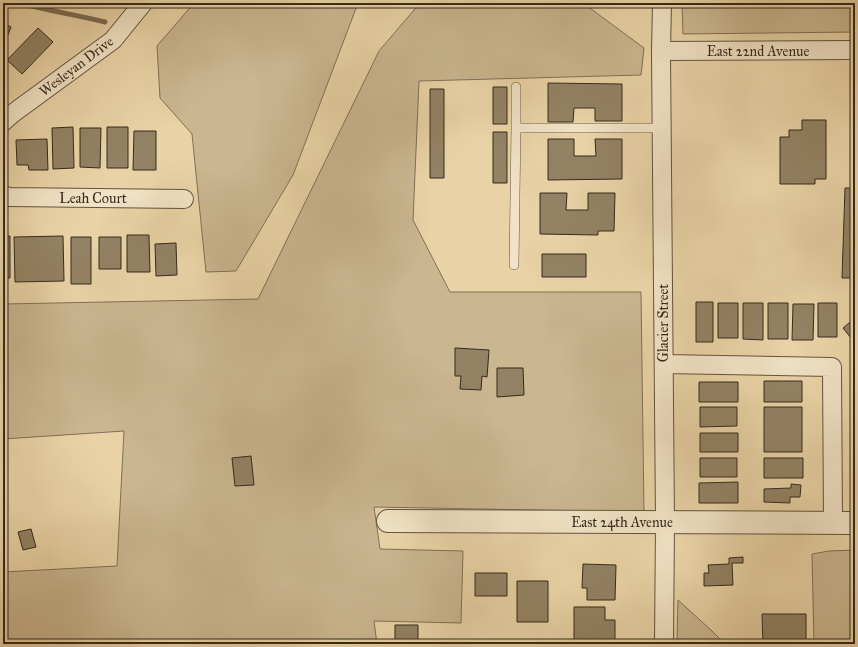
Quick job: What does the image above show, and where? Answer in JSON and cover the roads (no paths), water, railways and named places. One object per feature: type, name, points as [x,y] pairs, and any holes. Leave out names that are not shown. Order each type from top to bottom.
[{"type":"street","name":"Wesleyan Drive","points":[[6,115],[113,40],[143,3]]},
{"type":"street","name":"Glacier Street","points":[[662,3],[661,51],[665,522],[664,644]]},
{"type":"street","name":"East 22nd Avenue","points":[[661,51],[855,50]]},
{"type":"street","name":"Leah Court","points":[[3,195],[9,197],[184,199]]},
{"type":"street","points":[[664,364],[832,367],[834,522]]},
{"type":"street","name":"East 24th Avenue","points":[[388,521],[855,523]]},
{"type":"lane","points":[[514,265],[516,87]]},
{"type":"lane","points":[[516,128],[662,128]]},
{"type":"waterway","points":[[21,3],[105,22]]}]
